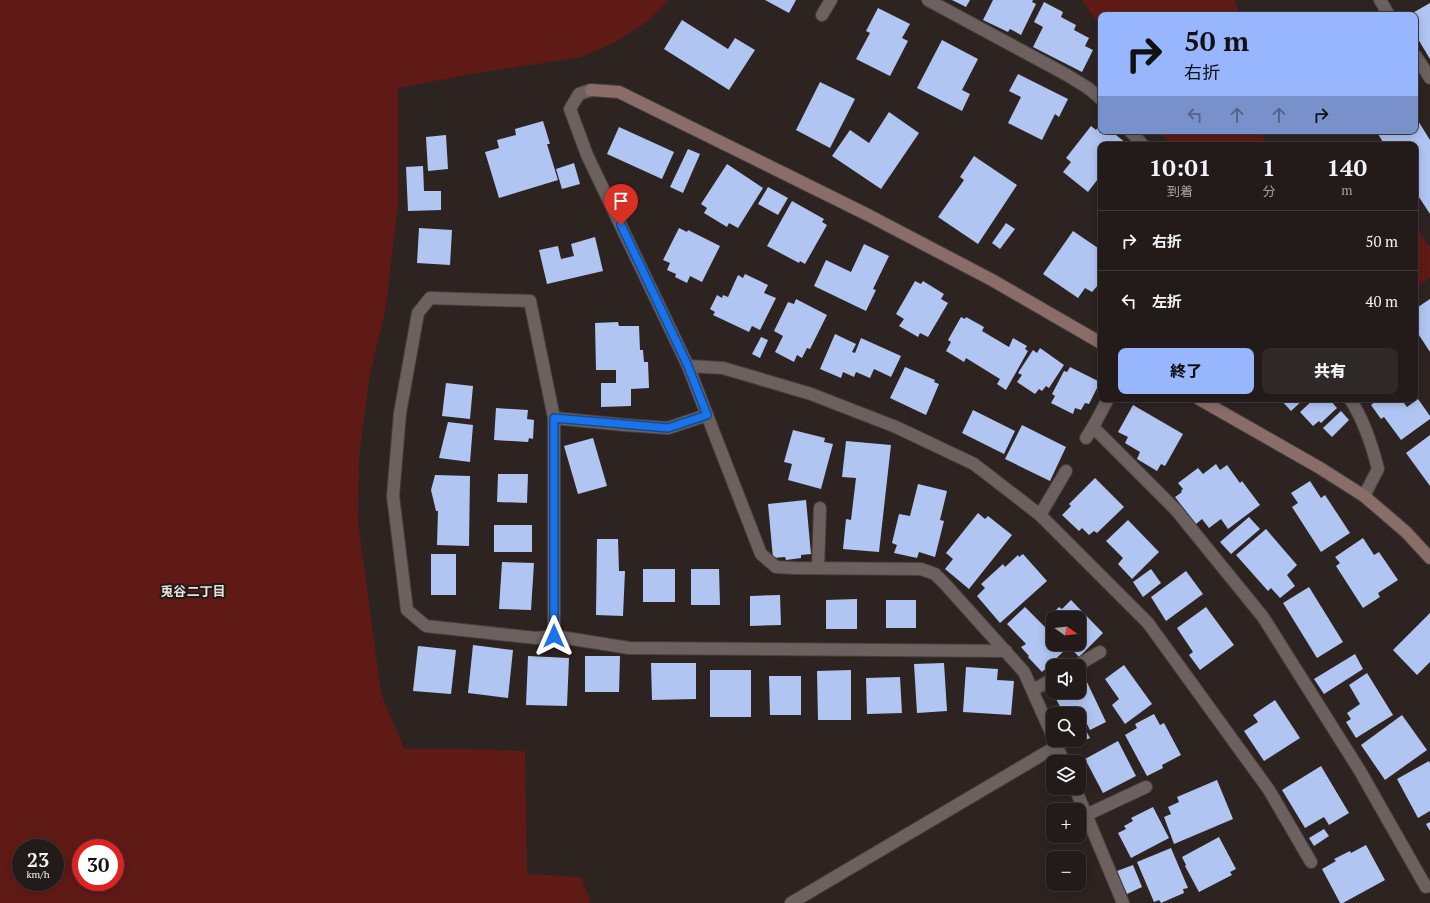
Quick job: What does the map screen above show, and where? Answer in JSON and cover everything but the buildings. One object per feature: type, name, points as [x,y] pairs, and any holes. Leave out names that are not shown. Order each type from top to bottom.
[{"type":"street","points":[[822,15],[831,0]]},
{"type":"street","points":[[928,0],[1067,75],[1088,88],[1098,96]]},
{"type":"street","points":[[1380,0],[1387,12]]},
{"type":"street","points":[[1418,60],[1430,78]]},
{"type":"street","points":[[1046,720],[1024,672],[935,574],[921,569],[776,567],[761,554],[688,366],[587,155],[570,109],[579,94],[591,90],[619,92],[868,215],[992,280],[1098,341]]},
{"type":"street","points":[[1133,134],[1139,142]]},
{"type":"street","points":[[554,636],[554,418],[530,301],[430,298],[418,313],[400,413],[393,496],[407,610],[426,626],[536,638],[554,636],[629,648],[1006,651]]},
{"type":"street","points":[[688,366],[723,368],[811,394],[896,427],[974,464],[1040,516],[1148,623],[1269,790],[1311,862]]},
{"type":"street","points":[[1086,438],[1106,402]]},
{"type":"street","points":[[1204,402],[1320,468],[1364,496],[1406,532],[1430,558]]},
{"type":"street","points":[[1352,402],[1373,448],[1378,469],[1364,496]]},
{"type":"street","points":[[554,418],[668,428],[707,415]]},
{"type":"street","points":[[1093,427],[1176,510],[1263,616],[1360,771],[1429,890]]},
{"type":"street","points":[[1040,516],[1066,471]]},
{"type":"street","points":[[818,568],[820,508]]},
{"type":"street","points":[[1086,660],[1100,652]]},
{"type":"street","points":[[1033,690],[1046,683]]},
{"type":"street","points":[[791,903],[1046,747]]},
{"type":"street","points":[[1123,903],[1086,815],[1146,787]]},
{"type":"shaded area","points":[[0,0],[669,0],[647,22],[615,42],[581,57],[477,73],[398,88],[398,203],[386,306],[369,380],[359,457],[358,521],[381,693],[404,749],[525,751],[527,874],[581,877],[591,903],[0,903]]},
{"type":"shaded area","points":[[1082,0],[1234,0],[1239,12],[1098,12],[1098,23]]},
{"type":"shaded area","points":[[1162,134],[1261,134],[1266,142],[1168,142]]},
{"type":"shaded area","points":[[1418,229],[1430,248],[1430,277],[1418,287]]},
{"type":"district","name":"兎谷二丁目","points":[[193,591]]},
{"type":"route","points":[[554,636],[554,418],[668,428],[707,415],[688,366],[621,225]]}]
